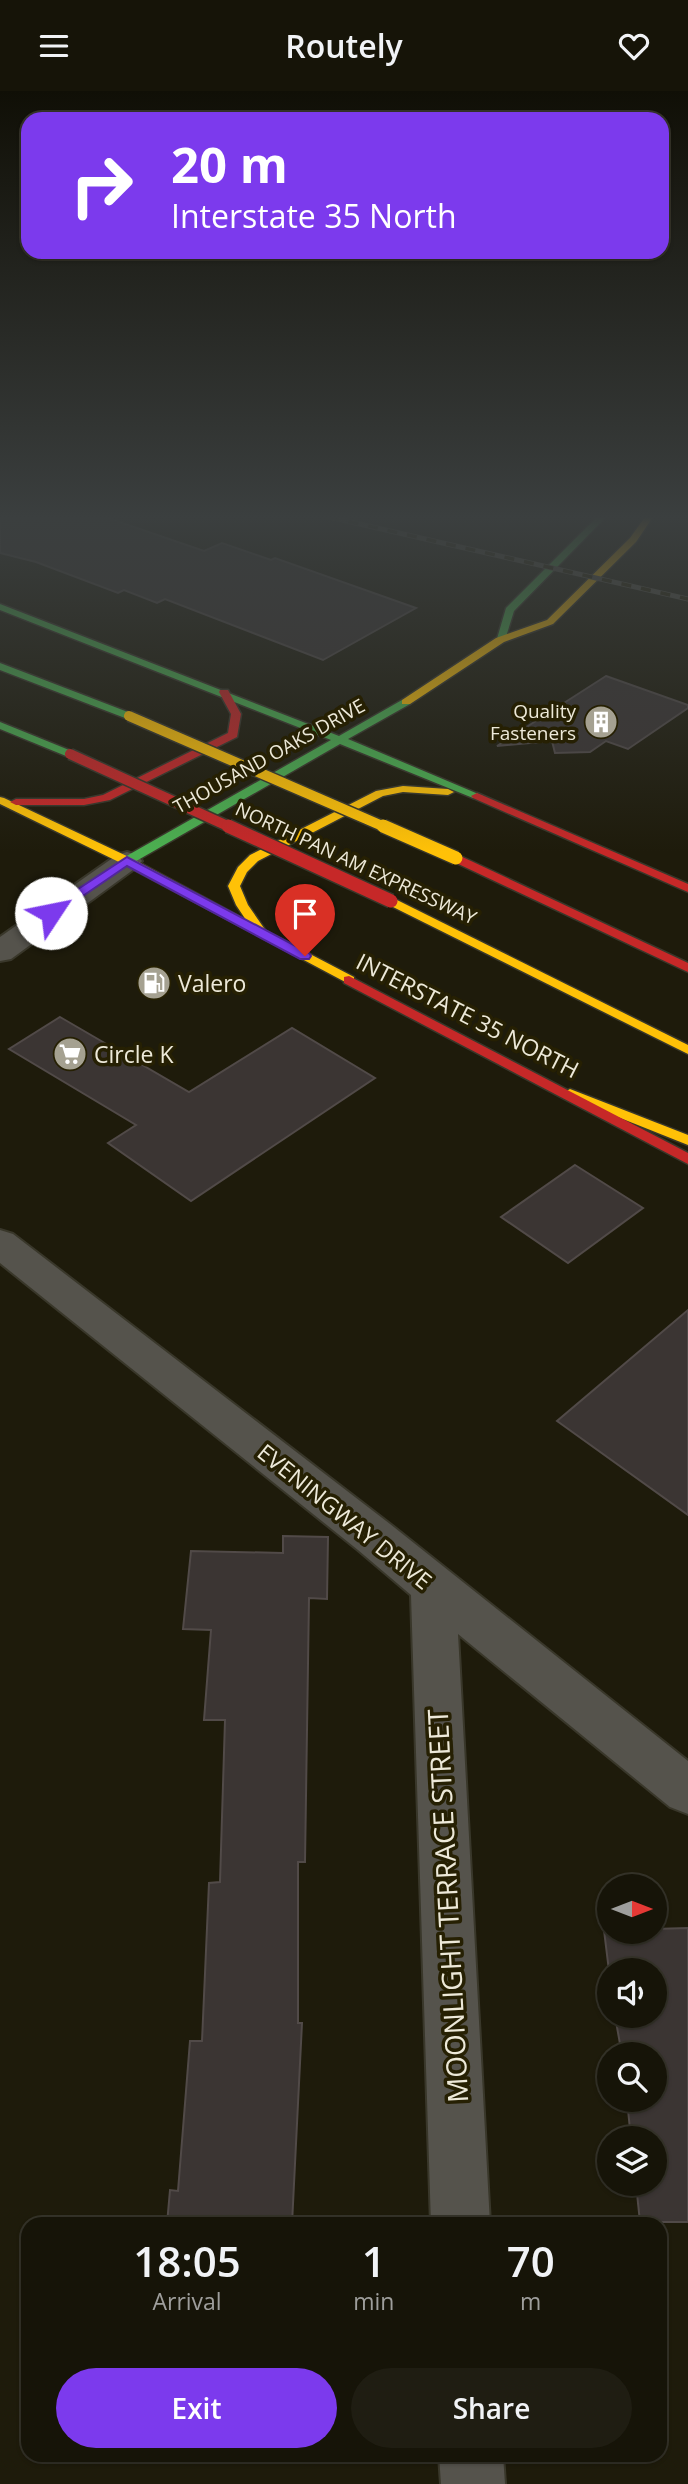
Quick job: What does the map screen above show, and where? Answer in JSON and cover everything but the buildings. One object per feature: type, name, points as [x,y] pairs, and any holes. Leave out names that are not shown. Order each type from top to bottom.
[{"type":"main road","points":[[59,629],[169,669],[481,796],[688,888]]},
{"type":"main road","points":[[500,640],[503,629]]},
{"type":"main road","name":"THOUSAND OAKS DRIVE","points":[[127,861],[442,680],[500,640],[531,629]]},
{"type":"main road","name":"NORTH PAN AM EXPRESSWAY","points":[[0,666],[128,716],[456,858],[688,968]]},
{"type":"main road","points":[[1,801],[84,802],[125,791],[233,734],[236,714],[224,692]]},
{"type":"main road","name":"NORTH PAN AM EXPRESSWAY","points":[[0,725],[70,754],[391,901],[688,1050]]},
{"type":"main road","points":[[261,932],[242,905],[234,886],[242,870],[254,858],[380,793],[426,790],[481,796]]},
{"type":"main road","name":"INTERSTATE 35 NORTH","points":[[1,801],[127,861],[502,1062],[570,1093],[688,1159]]},
{"type":"main road","points":[[570,1093],[688,1140]]},
{"type":"street","points":[[0,952],[127,861]]},
{"type":"street","name":"EVENINGWAY DRIVE","points":[[0,1243],[374,1537],[688,1791]]},
{"type":"street","name":"MOONLIGHT TERRACE STREET","points":[[433,1587],[461,2217]]},
{"type":"street","points":[[471,2462],[473,2484]]},
{"type":"traffic: fast","points":[[56,629],[260,707],[477,796]]},
{"type":"traffic: fast","points":[[500,640],[503,629]]},
{"type":"traffic: fast","points":[[0,666],[129,716]]},
{"type":"traffic: fast","points":[[127,861],[406,702]]},
{"type":"traffic: fast","points":[[0,725],[70,754]]},
{"type":"traffic: slow","points":[[406,702],[500,640],[531,629]]},
{"type":"traffic: slow","points":[[129,716],[456,858]]},
{"type":"traffic: slow","points":[[261,932],[242,905],[234,886],[242,870],[254,858],[380,793],[403,789],[448,792]]},
{"type":"traffic: slow","points":[[0,800],[127,861],[349,980]]},
{"type":"traffic: slow","points":[[391,901],[688,1050]]},
{"type":"traffic: slow","points":[[570,1093],[688,1140]]},
{"type":"traffic: jam","points":[[16,802],[84,802],[106,798],[233,735],[236,714],[224,692]]},
{"type":"traffic: jam","points":[[70,754],[391,901]]},
{"type":"traffic: jam","points":[[477,796],[688,888]]},
{"type":"traffic: jam","points":[[456,858],[688,968]]},
{"type":"traffic: jam","points":[[349,980],[688,1159]]},
{"type":"place","name":"Quality Fasteners","points":[[601,722]]},
{"type":"place","name":"Valero","points":[[154,983]]},
{"type":"place","name":"Circle K","points":[[70,1054]]},
{"type":"route","points":[[51,913],[127,861],[305,956]]}]
